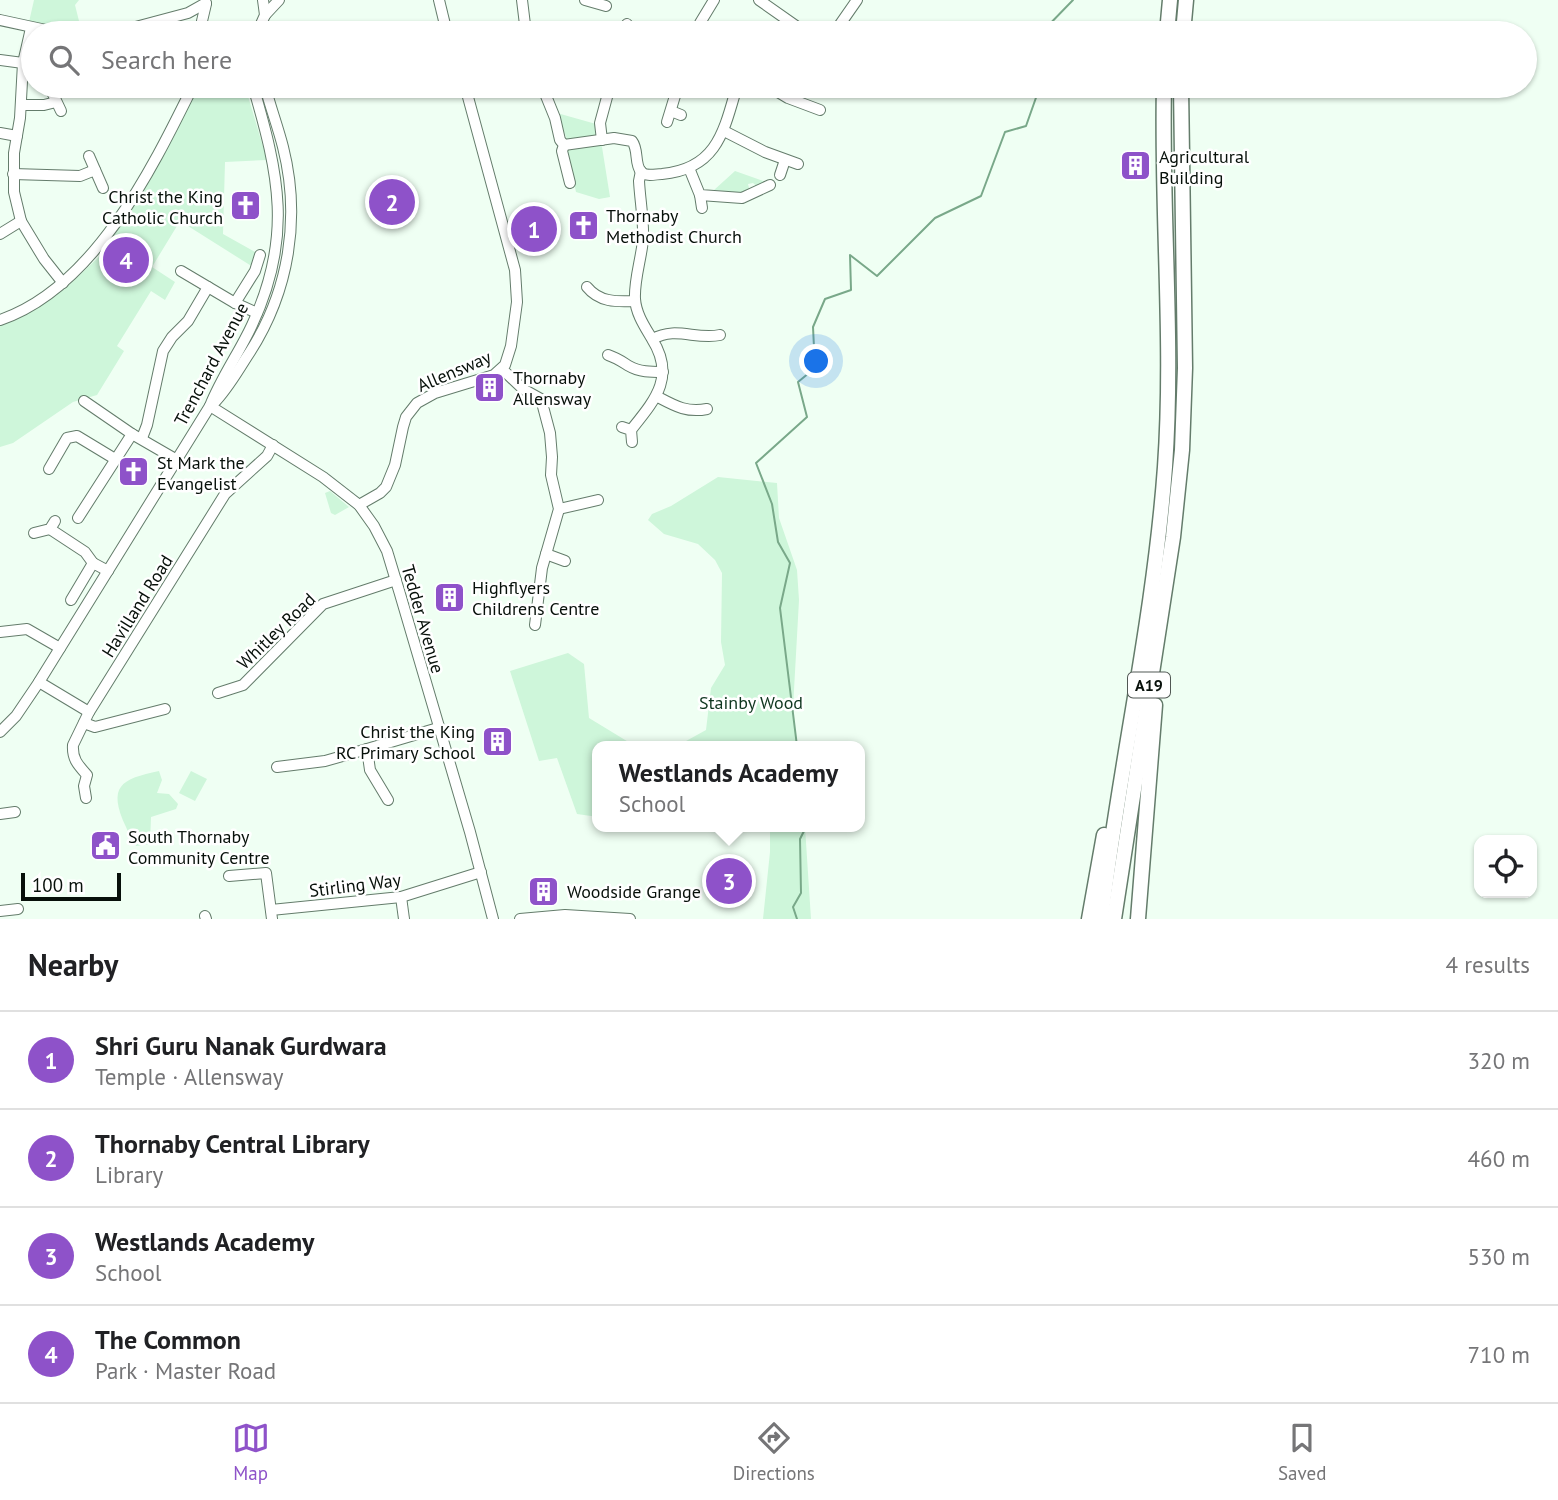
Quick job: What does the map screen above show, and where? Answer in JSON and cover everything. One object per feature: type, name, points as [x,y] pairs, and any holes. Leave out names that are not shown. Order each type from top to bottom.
[{"type":"highway","points":[[1168,21],[1170,0]]},
{"type":"highway","points":[[1185,21],[1186,0]]},
{"type":"highway","name":"A19","points":[[1101,919],[1154,574],[1167,423],[1169,339],[1164,98]]},
{"type":"highway","name":"A19","points":[[1114,919],[1171,549],[1182,450],[1185,368],[1181,98]]},
{"type":"highway","points":[[1136,919],[1156,700],[1184,497],[1182,450]]},
{"type":"highway","points":[[1092,919],[1160,513]]},
{"type":"highway","points":[[1092,919],[1114,833]]},
{"type":"street","points":[[263,0],[265,15]]},
{"type":"street","points":[[262,21],[279,0]]},
{"type":"street","points":[[439,0],[444,21]]},
{"type":"street","points":[[522,0],[525,21]]},
{"type":"street","points":[[585,0],[606,6]]},
{"type":"street","points":[[701,21],[714,0]]},
{"type":"street","points":[[759,0],[789,21]]},
{"type":"street","points":[[842,21],[857,0]]},
{"type":"street","points":[[158,21],[188,13],[207,2]]},
{"type":"street","points":[[202,21],[207,2]]},
{"type":"street","points":[[0,20],[21,25]]},
{"type":"street","points":[[0,60],[21,63]]},
{"type":"street","points":[[21,98],[13,174],[14,192],[21,221],[44,259],[63,283]]},
{"type":"street","points":[[0,320],[29,306],[63,283],[104,240],[150,168],[187,98]]},
{"type":"street","name":"Trenchard Avenue","points":[[238,362],[271,276],[279,226],[279,199],[271,151],[256,98]]},
{"type":"street","name":"Trenchard Avenue","points":[[0,732],[16,716],[39,682],[210,407],[217,389],[262,331],[277,301],[286,270],[292,224],[283,147],[269,98]]},
{"type":"street","name":"Allensway","points":[[359,505],[386,487],[395,465],[406,417],[418,403],[435,393],[486,379],[502,369],[511,346],[516,270],[468,98]]},
{"type":"street","points":[[547,98],[564,145]]},
{"type":"street","points":[[602,140],[600,123],[607,98]]},
{"type":"street","points":[[673,116],[676,98]]},
{"type":"street","points":[[641,172],[647,175],[678,173],[706,158],[718,144],[724,131],[734,98]]},
{"type":"street","points":[[788,98],[815,106]]},
{"type":"street","points":[[21,105],[44,105],[56,101]]},
{"type":"street","points":[[724,131],[798,164]]},
{"type":"street","points":[[0,133],[17,136]]},
{"type":"street","points":[[564,145],[602,140],[632,141],[636,145],[641,172],[639,181],[643,239],[635,301],[643,327],[653,339],[661,359],[663,372],[658,397],[627,429],[632,442]]},
{"type":"street","points":[[564,145],[562,151],[570,183]]},
{"type":"street","points":[[271,151],[283,147]]},
{"type":"street","points":[[89,156],[103,188]]},
{"type":"street","points":[[780,176],[785,160]]},
{"type":"street","points":[[689,168],[700,195],[702,208]]},
{"type":"street","points":[[13,174],[80,176],[95,170]]},
{"type":"street","points":[[700,195],[742,198],[754,188],[770,186]]},
{"type":"street","points":[[0,234],[21,221]]},
{"type":"street","points":[[235,303],[255,271],[260,255]]},
{"type":"street","points":[[181,271],[257,313]]},
{"type":"street","points":[[78,518],[115,459],[147,425],[163,351],[188,321],[208,287]]},
{"type":"street","points":[[587,287],[591,299],[635,301]]},
{"type":"street","points":[[653,339],[664,332],[720,335]]},
{"type":"street","points":[[616,354],[629,366],[642,371],[663,372]]},
{"type":"street","points":[[502,369],[523,389],[541,399],[550,433],[551,475],[559,509],[546,554],[535,625]]},
{"type":"street","points":[[658,397],[678,408],[694,412],[707,409]]},
{"type":"street","points":[[84,401],[177,460]]},
{"type":"street","name":"Tedder Avenue","points":[[210,407],[323,477],[359,505],[381,538],[396,580],[493,919]]},
{"type":"street","points":[[49,469],[67,438],[77,436],[115,459]]},
{"type":"street","name":"Havilland Road","points":[[86,798],[84,786],[87,775],[76,763],[73,745],[89,712],[225,494],[267,456],[273,445]]},
{"type":"street","points":[[559,509],[598,500]]},
{"type":"street","points":[[586,503],[589,515]]},
{"type":"street","points":[[34,533],[52,525],[85,552],[93,563],[108,571]]},
{"type":"street","points":[[546,554],[565,561]]},
{"type":"street","points":[[71,600],[93,563]]},
{"type":"street","name":"Whitley Road","points":[[218,693],[243,685],[323,604],[396,580]]},
{"type":"street","points":[[536,613],[550,615]]},
{"type":"street","points":[[0,632],[27,629],[60,648]]},
{"type":"street","points":[[39,682],[89,712]]},
{"type":"street","points":[[84,723],[95,727],[165,709]]},
{"type":"street","points":[[277,767],[326,761],[438,728]]},
{"type":"street","points":[[367,750],[370,770],[388,800]]},
{"type":"street","points":[[0,814],[15,812]]},
{"type":"street","name":"Stirling Way","points":[[272,915],[401,897],[481,872]]},
{"type":"street","points":[[229,876],[265,873],[272,915]]},
{"type":"street","points":[[401,897],[404,919]]},
{"type":"street","points":[[0,911],[18,909]]},
{"type":"street","points":[[520,919],[565,915],[629,919]]},
{"type":"green space","points":[[34,0],[79,0],[75,5],[79,21],[29,21]]},
{"type":"green space","points":[[192,98],[249,98],[267,160],[225,162],[223,234],[257,253],[253,267],[180,221],[152,267],[175,282],[165,300],[151,291],[117,346],[124,351],[97,395],[73,402],[13,443],[0,447],[0,323],[20,317],[65,289],[105,251]]},
{"type":"green space","points":[[557,113],[596,124],[595,136],[602,147],[610,197],[599,199],[576,192],[568,156],[568,142]]},
{"type":"green space","points":[[735,171],[766,182],[758,187],[753,183],[748,184],[750,192],[746,194],[714,190]]},
{"type":"green space","name":"Stainby Wood","points":[[718,477],[777,483],[779,518],[797,570],[799,600],[793,708],[796,741],[686,741],[706,730],[711,688],[725,665],[721,642],[722,573],[715,560],[698,544],[664,534],[648,520],[652,514],[671,506]]},
{"type":"green space","points":[[330,491],[349,507],[335,515],[331,513],[325,493]]},
{"type":"green space","points":[[568,653],[584,664],[589,718],[627,741],[592,741],[592,816],[577,814],[557,758],[539,761],[510,671]]},
{"type":"green space","points":[[159,771],[162,780],[157,793],[169,794],[178,804],[176,809],[151,817],[150,844],[136,846],[120,813],[118,793],[127,781]]},
{"type":"green space","points":[[191,771],[207,779],[195,801],[179,793]]},
{"type":"green space","points":[[770,832],[805,832],[811,919],[763,919]]},
{"type":"waterway","points":[[1053,21],[1073,0]]},
{"type":"waterway","points":[[796,741],[780,608],[790,563],[778,542],[772,504],[756,463],[807,417],[798,382],[815,368],[813,327],[825,299],[851,290],[850,255],[877,276],[935,218],[981,196],[1005,132],[1026,126],[1036,98]]},
{"type":"waterway","points":[[797,919],[793,907],[801,893],[800,839],[804,832]]},
{"type":"place","name":"Agricultural Building","points":[[1136,166]]},
{"type":"place","name":"Thornaby Central Library","points":[[392,202]]},
{"type":"place","name":"Christ the King Catholic Church","points":[[246,206]]},
{"type":"place","name":"Thornaby Methodist Church","points":[[583,225]]},
{"type":"place","name":"Shri Guru Nanak Gurdwara","points":[[534,229]]},
{"type":"place","name":"The Common","points":[[126,260]]},
{"type":"place","name":"Thornaby Allensway","points":[[490,387]]},
{"type":"place","name":"St Mark the Evangelist","points":[[134,472]]},
{"type":"place","name":"Highflyers Childrens Centre","points":[[449,597]]},
{"type":"place","name":"Christ the King RC Primary School","points":[[498,741]]},
{"type":"place","name":"South Thornaby Community Centre","points":[[105,846]]},
{"type":"place","name":"Westlands Academy","points":[[729,881]]},
{"type":"place","name":"Woodside Grange","points":[[544,891]]}]
